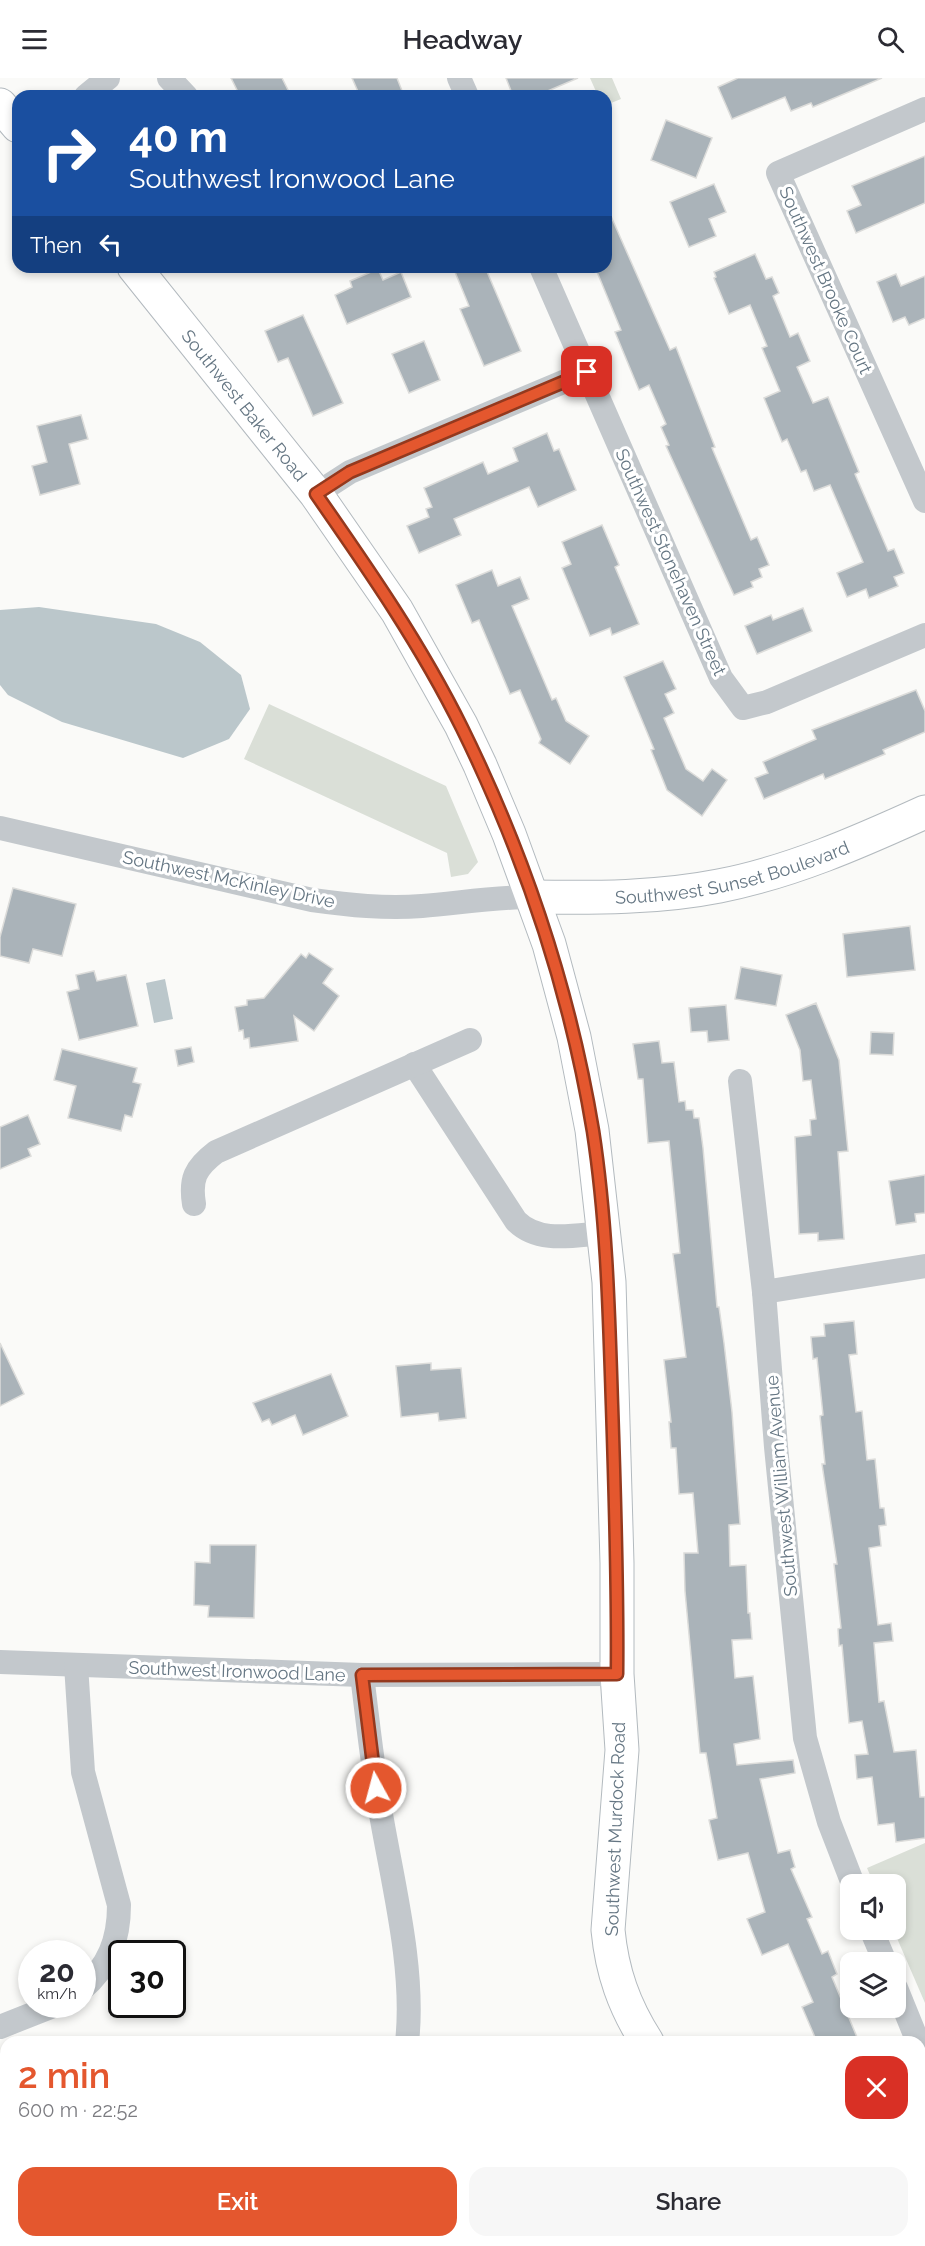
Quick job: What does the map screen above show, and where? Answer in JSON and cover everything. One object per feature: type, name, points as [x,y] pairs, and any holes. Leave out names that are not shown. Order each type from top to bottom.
[{"type":"main road","points":[[0,105],[12,119]]},
{"type":"main road","name":"Southwest Baker Road","points":[[139,273],[316,494],[397,611],[456,716],[494,798],[533,897]]},
{"type":"main road","name":"Southwest Sunset Boulevard","points":[[533,897],[660,894],[718,886],[775,872],[824,855],[925,812]]},
{"type":"main road","name":"Southwest Murdock Road","points":[[533,897],[549,944],[574,1037],[592,1130],[609,1282],[617,1563],[617,1674],[622,1750],[610,1902],[610,1957],[624,2002],[644,2036]]},
{"type":"street","points":[[93,90],[108,78]]},
{"type":"street","points":[[170,78],[181,90]]},
{"type":"street","name":"Southwest Brooke Court","points":[[925,109],[778,173],[925,501]]},
{"type":"street","name":"Southwest Stonehaven Street","points":[[544,273],[721,678],[743,708],[767,702],[925,635]]},
{"type":"street","points":[[316,494],[350,472],[587,372]]},
{"type":"street","name":"Southwest McKinley Drive","points":[[0,828],[312,900],[364,907],[420,906],[499,897],[533,897]]},
{"type":"street","points":[[194,1204],[191,1186],[194,1172],[216,1152],[470,1040]]},
{"type":"street","points":[[414,1064],[516,1221],[525,1231],[552,1236],[604,1233]]},
{"type":"street","name":"Southwest William Avenue","points":[[740,1081],[764,1292],[777,1458],[805,1738],[829,1822],[849,1874]]},
{"type":"street","points":[[764,1292],[925,1266]]},
{"type":"street","name":"Southwest Ironwood Lane","points":[[0,1662],[362,1675],[617,1674]]},
{"type":"street","points":[[76,1665],[83,1772],[119,1905],[119,1927],[114,1948],[106,1963],[96,1974]]},
{"type":"street","points":[[362,1675],[376,1788],[401,1927],[410,2021],[408,2036]]},
{"type":"street","points":[[906,2012],[916,2036]]},
{"type":"street","points":[[0,2026],[21,2018]]},
{"type":"shaded area","points":[[590,78],[612,78],[621,99],[612,103],[612,90],[595,90]]},
{"type":"shaded area","points":[[39,607],[156,624],[200,642],[241,675],[250,709],[229,739],[183,758],[62,722],[8,695],[0,685],[0,610]]},
{"type":"shaded area","points":[[269,704],[446,786],[478,862],[468,874],[451,877],[447,853],[244,759]]},
{"type":"shaded area","points":[[165,979],[173,1019],[154,1023],[146,983]]},
{"type":"shaded area","points":[[925,1843],[925,2003],[906,1959],[906,1952],[903,1952],[898,1940],[906,1940],[906,1874],[870,1874],[867,1868]]},
{"type":"building","points":[[231,78],[282,78],[288,90],[237,90]]},
{"type":"building","points":[[352,78],[397,78],[402,90],[357,90]]},
{"type":"building","points":[[506,78],[578,78],[550,90],[511,90]]},
{"type":"building","points":[[738,78],[882,78],[813,107],[811,103],[791,111],[785,97],[732,119],[718,87]]},
{"type":"building","points":[[666,120],[712,138],[696,178],[651,160]]},
{"type":"building","points":[[925,156],[925,203],[856,233],[847,211],[861,205],[852,186]]},
{"type":"building","points":[[714,184],[726,212],[709,219],[716,236],[689,247],[670,202]]},
{"type":"building","points":[[612,219],[670,350],[676,347],[715,447],[712,448],[751,540],[757,537],[769,565],[759,569],[762,577],[751,582],[753,587],[734,595],[666,446],[669,445],[661,427],[666,424],[649,385],[639,390],[615,332],[621,330],[597,273],[612,273]]},
{"type":"building","points":[[755,254],[766,279],[772,277],[779,293],[773,296],[790,337],[798,333],[810,361],[797,367],[813,403],[828,397],[859,472],[855,474],[888,551],[894,549],[904,573],[894,577],[898,586],[869,598],[866,589],[847,597],[837,573],[863,562],[830,485],[814,491],[806,470],[801,472],[787,439],[782,442],[764,398],[780,391],[762,348],[767,346],[750,305],[729,314],[714,278],[716,277],[714,272]]},
{"type":"building","points":[[369,273],[380,273],[383,280],[401,273],[411,297],[347,324],[335,295],[352,287],[350,281]]},
{"type":"building","points":[[455,273],[488,273],[521,351],[484,366],[460,309],[469,306]]},
{"type":"building","points":[[896,274],[901,286],[925,276],[925,318],[909,325],[905,317],[893,322],[877,282]]},
{"type":"building","points":[[303,315],[343,403],[313,416],[288,358],[278,362],[265,331]]},
{"type":"building","points":[[424,341],[440,380],[409,393],[392,354]]},
{"type":"building","points":[[81,415],[88,439],[69,444],[80,484],[40,495],[32,466],[47,462],[37,426]]},
{"type":"building","points":[[547,433],[554,451],[559,449],[576,490],[538,507],[529,487],[454,519],[461,535],[419,553],[407,526],[429,517],[426,509],[432,507],[424,488],[483,462],[488,474],[518,461],[513,448]]},
{"type":"building","points":[[602,525],[619,565],[615,567],[639,624],[612,635],[610,628],[590,636],[562,568],[571,564],[562,542]]},
{"type":"building","points":[[492,570],[498,586],[520,577],[529,599],[512,606],[552,700],[556,698],[566,721],[589,736],[570,764],[539,743],[541,739],[520,690],[510,694],[479,620],[472,623],[456,585]]},
{"type":"building","points":[[803,608],[812,631],[757,654],[745,626],[771,615],[773,620]]},
{"type":"building","points":[[663,661],[676,689],[665,694],[674,713],[664,718],[686,769],[703,781],[712,769],[727,780],[702,816],[667,790],[651,750],[654,749],[624,677]]},
{"type":"building","points":[[916,690],[925,711],[925,732],[883,750],[885,754],[825,779],[823,774],[764,799],[755,778],[768,773],[763,762],[816,739],[812,730]]},
{"type":"building","points":[[13,888],[76,904],[62,956],[33,949],[29,963],[0,956],[0,937]]},
{"type":"building","points":[[910,926],[915,970],[847,977],[843,934]]},
{"type":"building","points":[[309,953],[333,969],[323,983],[339,996],[314,1031],[294,1016],[298,1041],[250,1048],[249,1038],[244,1039],[243,1030],[239,1031],[235,1007],[247,1005],[247,1000],[264,998],[301,954],[306,958]]},
{"type":"building","points":[[741,967],[782,975],[776,1006],[735,999]]},
{"type":"building","points":[[94,971],[97,981],[126,975],[138,1026],[79,1040],[67,992],[79,989],[76,975]]},
{"type":"building","points":[[816,1003],[839,1060],[848,1151],[838,1152],[844,1239],[818,1241],[818,1233],[799,1234],[795,1137],[811,1135],[810,1120],[816,1119],[811,1080],[803,1081],[800,1050],[786,1015]]},
{"type":"building","points":[[726,1005],[729,1040],[708,1042],[707,1031],[691,1032],[689,1008]]},
{"type":"building","points":[[871,1032],[894,1033],[893,1055],[870,1054]]},
{"type":"building","points":[[659,1041],[662,1063],[674,1062],[679,1102],[685,1101],[686,1110],[693,1110],[694,1118],[699,1118],[717,1307],[719,1307],[732,1412],[740,1524],[729,1525],[730,1566],[746,1565],[748,1613],[750,1613],[752,1639],[732,1640],[735,1678],[753,1676],[760,1739],[734,1744],[737,1765],[793,1760],[795,1773],[760,1779],[778,1853],[790,1850],[795,1867],[791,1869],[812,1917],[807,1919],[822,1954],[828,1951],[837,1974],[832,1977],[840,1996],[840,2018],[849,2018],[857,2036],[814,2036],[802,2007],[813,2002],[788,1944],[762,1955],[747,1919],[765,1912],[748,1853],[718,1860],[709,1820],[717,1818],[706,1753],[700,1753],[685,1591],[684,1553],[698,1553],[693,1493],[679,1494],[676,1448],[671,1448],[669,1422],[671,1422],[664,1360],[686,1357],[673,1254],[680,1253],[669,1141],[648,1143],[643,1079],[638,1079],[633,1044]]},
{"type":"building","points":[[191,1047],[194,1062],[178,1066],[175,1050]]},
{"type":"building","points":[[62,1049],[137,1068],[133,1082],[141,1084],[132,1117],[125,1115],[121,1131],[68,1118],[76,1086],[54,1080]]},
{"type":"building","points":[[28,1115],[40,1144],[28,1149],[31,1156],[0,1169],[0,1127]]},
{"type":"building","points":[[925,1175],[925,1213],[915,1214],[916,1222],[896,1225],[889,1181]]},
{"type":"building","points":[[854,1321],[857,1354],[849,1355],[856,1412],[862,1411],[867,1460],[875,1459],[880,1508],[884,1508],[886,1525],[879,1526],[881,1546],[869,1548],[878,1625],[891,1623],[893,1641],[874,1643],[879,1702],[884,1701],[894,1752],[916,1750],[920,1797],[925,1797],[925,1838],[896,1842],[894,1823],[878,1825],[872,1777],[857,1779],[855,1755],[868,1754],[862,1721],[849,1723],[842,1645],[839,1646],[838,1629],[841,1628],[834,1564],[837,1564],[822,1464],[825,1464],[820,1416],[823,1415],[817,1358],[813,1359],[811,1337],[825,1336],[824,1324]]},
{"type":"building","points":[[0,1343],[24,1394],[0,1406]]},
{"type":"building","points":[[431,1363],[431,1370],[461,1368],[466,1418],[439,1421],[438,1413],[401,1417],[396,1366]]},
{"type":"building","points":[[331,1374],[348,1416],[303,1435],[295,1415],[272,1425],[269,1419],[262,1422],[253,1403]]},
{"type":"building","points":[[210,1545],[256,1545],[254,1618],[208,1617],[209,1606],[194,1605],[195,1562],[210,1563]]},
{"type":"route","points":[[376,1788],[362,1675],[617,1674],[617,1563],[609,1282],[598,1168],[574,1037],[549,944],[533,897],[480,765],[453,710],[397,611],[316,494],[350,472],[587,372]]}]
